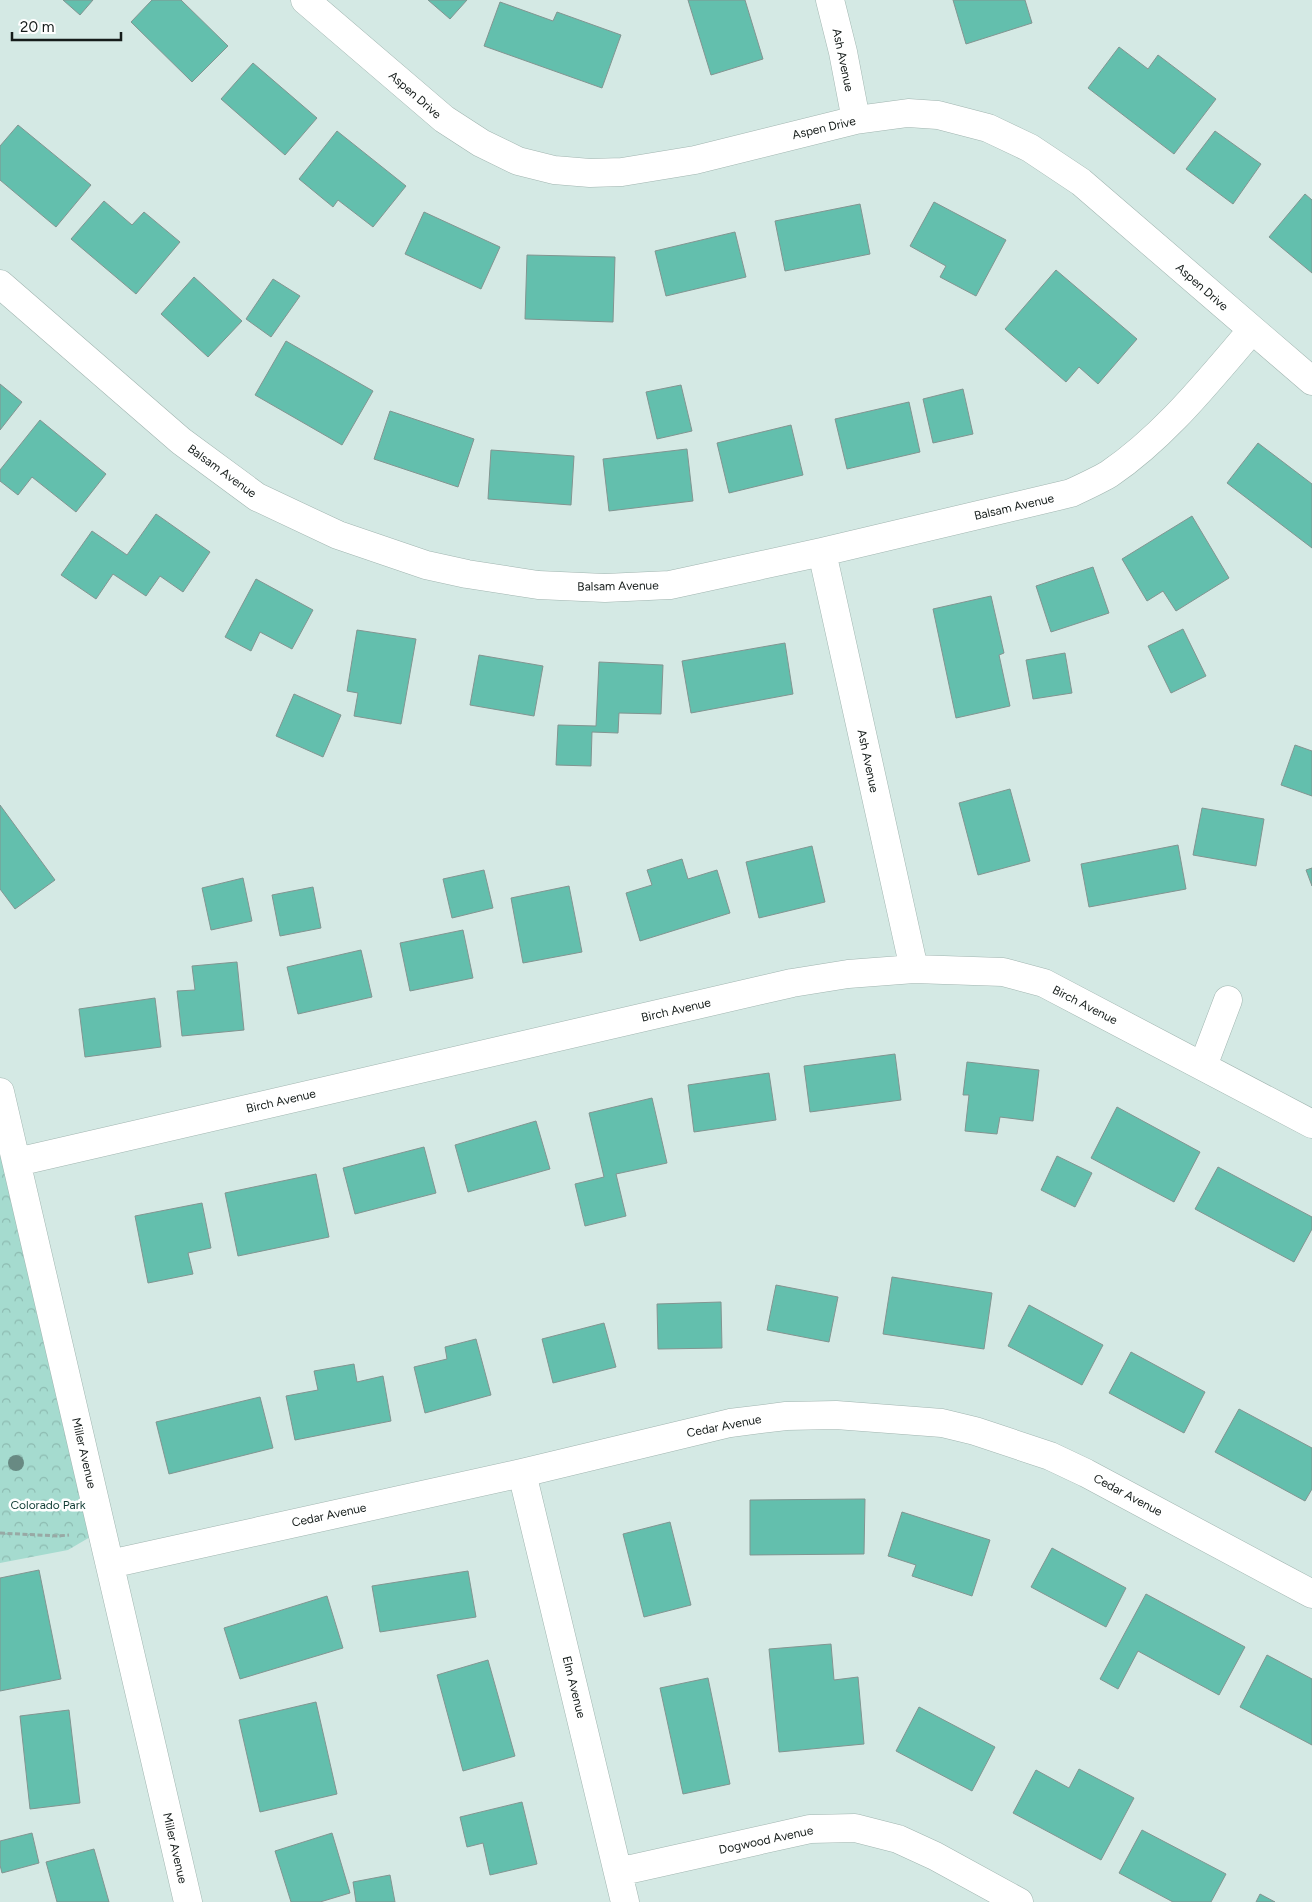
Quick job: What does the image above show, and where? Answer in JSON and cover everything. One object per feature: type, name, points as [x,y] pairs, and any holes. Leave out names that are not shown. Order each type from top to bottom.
[{"type":"street","name":"Aspen Drive","points":[[305,0],[444,119],[481,143],[518,161],[554,170],[590,173],[622,172],[694,160],[856,120],[908,113],[938,115],[988,128],[1030,148],[1081,182],[1312,381]]},
{"type":"street","name":"Ash Avenue","points":[[830,0],[843,52],[856,120]]},
{"type":"street","name":"Balsam Avenue","points":[[0,284],[181,441],[258,497],[338,535],[426,565],[467,574],[538,585],[605,588],[670,584],[822,552],[1071,493],[1107,475],[1134,455],[1168,424],[1252,330]]},
{"type":"street","name":"Ash Avenue","points":[[822,552],[914,970]]},
{"type":"street","name":"Birch Avenue","points":[[17,1162],[792,983],[848,974],[914,970],[1003,972],[1044,983],[1312,1124]]},
{"type":"street","points":[[1203,1066],[1228,1000]]},
{"type":"street","name":"Miller Avenue","points":[[0,1092],[188,1902]]},
{"type":"street","name":"Cedar Avenue","points":[[110,1564],[522,1473],[730,1423],[786,1416],[836,1415],[942,1423],[975,1431],[1050,1456],[1086,1473],[1312,1594]]},
{"type":"street","name":"Elm Avenue","points":[[522,1473],[625,1902]]},
{"type":"street","name":"Dogwood Avenue","points":[[618,1872],[810,1829],[855,1828],[898,1839],[935,1856],[1019,1902]]},
{"type":"path","points":[[0,1533],[58,1536],[102,1530]]},
{"type":"green space","name":"Colorado Park","points":[[0,1092],[102,1530],[68,1550],[0,1563]]},
{"type":"building","points":[[63,0],[93,0],[80,15]]},
{"type":"building","points":[[152,0],[181,0],[228,46],[192,82],[131,22]]},
{"type":"building","points":[[428,0],[467,0],[450,19]]},
{"type":"building","points":[[688,0],[745,0],[763,59],[711,75]]},
{"type":"building","points":[[953,0],[1025,0],[1032,23],[966,44]]},
{"type":"building","points":[[500,2],[553,21],[557,12],[621,35],[602,88],[484,46]]},
{"type":"building","points":[[1119,47],[1148,69],[1158,55],[1216,99],[1174,154],[1088,88]]},
{"type":"building","points":[[253,63],[317,118],[285,155],[221,99]]},
{"type":"building","points":[[18,125],[91,185],[56,227],[0,180],[0,146]]},
{"type":"building","points":[[337,131],[406,186],[373,227],[338,200],[333,207],[299,179]]},
{"type":"building","points":[[1215,131],[1261,164],[1233,204],[1186,169]]},
{"type":"building","points":[[1305,194],[1312,200],[1312,273],[1269,237]]},
{"type":"building","points":[[104,201],[132,225],[144,212],[180,242],[136,294],[71,239]]},
{"type":"building","points":[[934,202],[1006,240],[976,296],[940,277],[946,266],[910,246]]},
{"type":"building","points":[[860,204],[870,254],[785,271],[775,221]]},
{"type":"building","points":[[424,212],[500,247],[481,289],[405,254]]},
{"type":"building","points":[[735,232],[746,277],[666,296],[655,251]]},
{"type":"building","points":[[527,255],[615,257],[613,322],[525,319]]},
{"type":"building","points":[[1056,270],[1137,339],[1098,384],[1079,367],[1066,382],[1005,329]]},
{"type":"building","points":[[194,277],[242,321],[208,357],[161,314]]},
{"type":"building","points":[[273,279],[300,296],[271,337],[246,319]]},
{"type":"building","points":[[286,341],[373,391],[342,445],[255,395]]},
{"type":"building","points":[[0,384],[22,402],[0,430]]},
{"type":"building","points":[[681,385],[692,431],[657,439],[646,392]]},
{"type":"building","points":[[963,389],[973,434],[933,443],[923,399]]},
{"type":"building","points":[[909,402],[920,452],[847,469],[835,419]]},
{"type":"building","points":[[390,411],[474,439],[458,487],[374,459]]},
{"type":"building","points":[[40,420],[106,474],[76,512],[32,477],[18,495],[0,481],[0,470]]},
{"type":"building","points":[[791,425],[803,475],[729,493],[717,443]]},
{"type":"building","points":[[1258,443],[1312,484],[1312,548],[1227,483]]},
{"type":"building","points":[[687,449],[693,501],[609,511],[603,459]]},
{"type":"building","points":[[491,450],[574,456],[571,505],[488,499]]},
{"type":"building","points":[[156,514],[210,552],[183,592],[160,576],[146,596],[113,574],[96,599],[61,575],[92,531],[127,555]]},
{"type":"building","points":[[1192,516],[1229,578],[1176,611],[1163,591],[1147,601],[1122,559]]},
{"type":"building","points":[[1093,567],[1109,613],[1051,632],[1036,586]]},
{"type":"building","points":[[256,579],[313,610],[292,649],[260,632],[251,651],[225,637]]},
{"type":"building","points":[[991,596],[1004,653],[999,655],[1010,706],[956,718],[933,609]]},
{"type":"building","points":[[1183,629],[1206,676],[1171,693],[1148,646]]},
{"type":"building","points":[[357,630],[416,639],[401,724],[354,716],[358,693],[347,691]]},
{"type":"building","points":[[785,643],[793,694],[691,713],[682,661]]},
{"type":"building","points":[[1065,653],[1072,693],[1033,699],[1026,660]]},
{"type":"building","points":[[479,655],[543,666],[534,716],[470,705]]},
{"type":"building","points":[[599,662],[663,665],[661,714],[619,713],[618,733],[592,732],[591,766],[556,765],[558,725],[596,726]]},
{"type":"building","points":[[294,694],[341,715],[323,757],[276,736]]},
{"type":"building","points":[[1295,745],[1312,751],[1312,796],[1281,785]]},
{"type":"building","points":[[1010,789],[1030,861],[978,875],[959,803]]},
{"type":"building","points":[[0,805],[55,880],[15,909],[0,889]]},
{"type":"building","points":[[1202,808],[1264,819],[1256,866],[1193,855]]},
{"type":"building","points":[[1178,845],[1186,889],[1089,907],[1081,864]]},
{"type":"building","points":[[812,846],[825,902],[759,918],[746,862]]},
{"type":"building","points":[[682,859],[688,879],[717,870],[730,913],[640,941],[626,893],[652,885],[647,870]]},
{"type":"building","points":[[1312,868],[1312,886],[1306,870]]},
{"type":"building","points":[[484,870],[493,908],[452,918],[443,879]]},
{"type":"building","points":[[243,878],[252,921],[211,930],[202,888]]},
{"type":"building","points":[[569,886],[582,952],[523,963],[511,898]]},
{"type":"building","points":[[313,887],[321,928],[280,936],[272,895]]},
{"type":"building","points":[[463,930],[473,978],[410,991],[400,943]]},
{"type":"building","points":[[361,950],[372,997],[298,1014],[287,967]]},
{"type":"building","points":[[237,962],[244,1030],[182,1036],[177,991],[195,990],[192,966]]},
{"type":"building","points":[[155,998],[161,1047],[85,1057],[79,1009]]},
{"type":"building","points":[[895,1054],[901,1100],[810,1112],[804,1066]]},
{"type":"building","points":[[967,1062],[1039,1070],[1033,1121],[1000,1117],[997,1134],[965,1131],[969,1095],[963,1095]]},
{"type":"building","points":[[769,1073],[776,1120],[694,1132],[688,1085]]},
{"type":"building","points":[[652,1098],[667,1163],[616,1174],[626,1216],[585,1226],[575,1184],[604,1177],[589,1113]]},
{"type":"building","points":[[1117,1107],[1200,1152],[1174,1202],[1091,1158]]},
{"type":"building","points":[[536,1121],[550,1169],[468,1192],[455,1145]]},
{"type":"building","points":[[424,1147],[436,1193],[355,1214],[343,1168]]},
{"type":"building","points":[[1057,1156],[1092,1173],[1075,1207],[1041,1190]]},
{"type":"building","points":[[1218,1167],[1312,1217],[1312,1229],[1294,1262],[1195,1209]]},
{"type":"building","points":[[316,1174],[329,1237],[238,1256],[225,1193]]},
{"type":"building","points":[[202,1203],[211,1248],[188,1253],[193,1274],[148,1283],[135,1216]]},
{"type":"building","points":[[892,1277],[992,1293],[984,1349],[883,1334]]},
{"type":"building","points":[[776,1285],[838,1297],[829,1342],[767,1330]]},
{"type":"building","points":[[721,1302],[722,1348],[658,1349],[657,1304]]},
{"type":"building","points":[[1029,1305],[1103,1345],[1082,1385],[1008,1346]]},
{"type":"building","points":[[604,1323],[616,1367],[553,1383],[542,1339]]},
{"type":"building","points":[[476,1339],[491,1395],[425,1413],[414,1367],[447,1359],[445,1347]]},
{"type":"building","points":[[1131,1352],[1205,1392],[1184,1433],[1109,1393]]},
{"type":"building","points":[[354,1364],[357,1382],[383,1376],[391,1421],[295,1440],[286,1396],[318,1390],[314,1371]]},
{"type":"building","points":[[260,1397],[273,1448],[169,1474],[156,1422]]},
{"type":"building","points":[[1239,1409],[1312,1448],[1312,1489],[1305,1501],[1215,1452]]},
{"type":"building","points":[[865,1499],[864,1554],[750,1555],[750,1500]]},
{"type":"building","points":[[902,1512],[990,1540],[972,1596],[912,1576],[916,1565],[888,1556]]},
{"type":"building","points":[[670,1522],[691,1605],[644,1617],[623,1534]]},
{"type":"building","points":[[1052,1548],[1126,1588],[1106,1627],[1031,1587]]},
{"type":"building","points":[[39,1570],[61,1679],[0,1691],[0,1578]]},
{"type":"building","points":[[468,1571],[476,1617],[380,1632],[372,1586]]},
{"type":"building","points":[[1146,1594],[1245,1647],[1219,1695],[1138,1651],[1118,1689],[1100,1679]]},
{"type":"building","points":[[327,1596],[343,1648],[240,1679],[224,1628]]},
{"type":"building","points":[[831,1644],[834,1680],[858,1677],[864,1744],[779,1752],[769,1649]]},
{"type":"building","points":[[1267,1655],[1312,1679],[1312,1745],[1240,1707]]},
{"type":"building","points":[[488,1660],[515,1756],[463,1771],[437,1675]]},
{"type":"building","points":[[708,1678],[730,1784],[683,1794],[660,1688]]},
{"type":"building","points":[[316,1702],[337,1794],[260,1812],[239,1720]]},
{"type":"building","points":[[919,1707],[995,1747],[972,1791],[896,1751]]},
{"type":"building","points":[[69,1710],[80,1803],[30,1809],[20,1716]]},
{"type":"building","points":[[1079,1769],[1134,1798],[1101,1860],[1013,1813],[1036,1770],[1069,1788]]},
{"type":"building","points":[[522,1802],[537,1864],[490,1875],[483,1843],[467,1847],[460,1817]]},
{"type":"building","points":[[1142,1830],[1226,1874],[1211,1902],[1173,1902],[1119,1873]]},
{"type":"building","points":[[32,1833],[39,1863],[2,1873],[0,1841]]},
{"type":"building","points":[[332,1833],[350,1893],[320,1902],[291,1902],[275,1851]]},
{"type":"building","points":[[94,1849],[109,1902],[57,1902],[46,1862]]},
{"type":"building","points":[[390,1875],[395,1902],[356,1902],[353,1882]]},
{"type":"building","points":[[1260,1894],[1275,1902],[1256,1902]]}]
